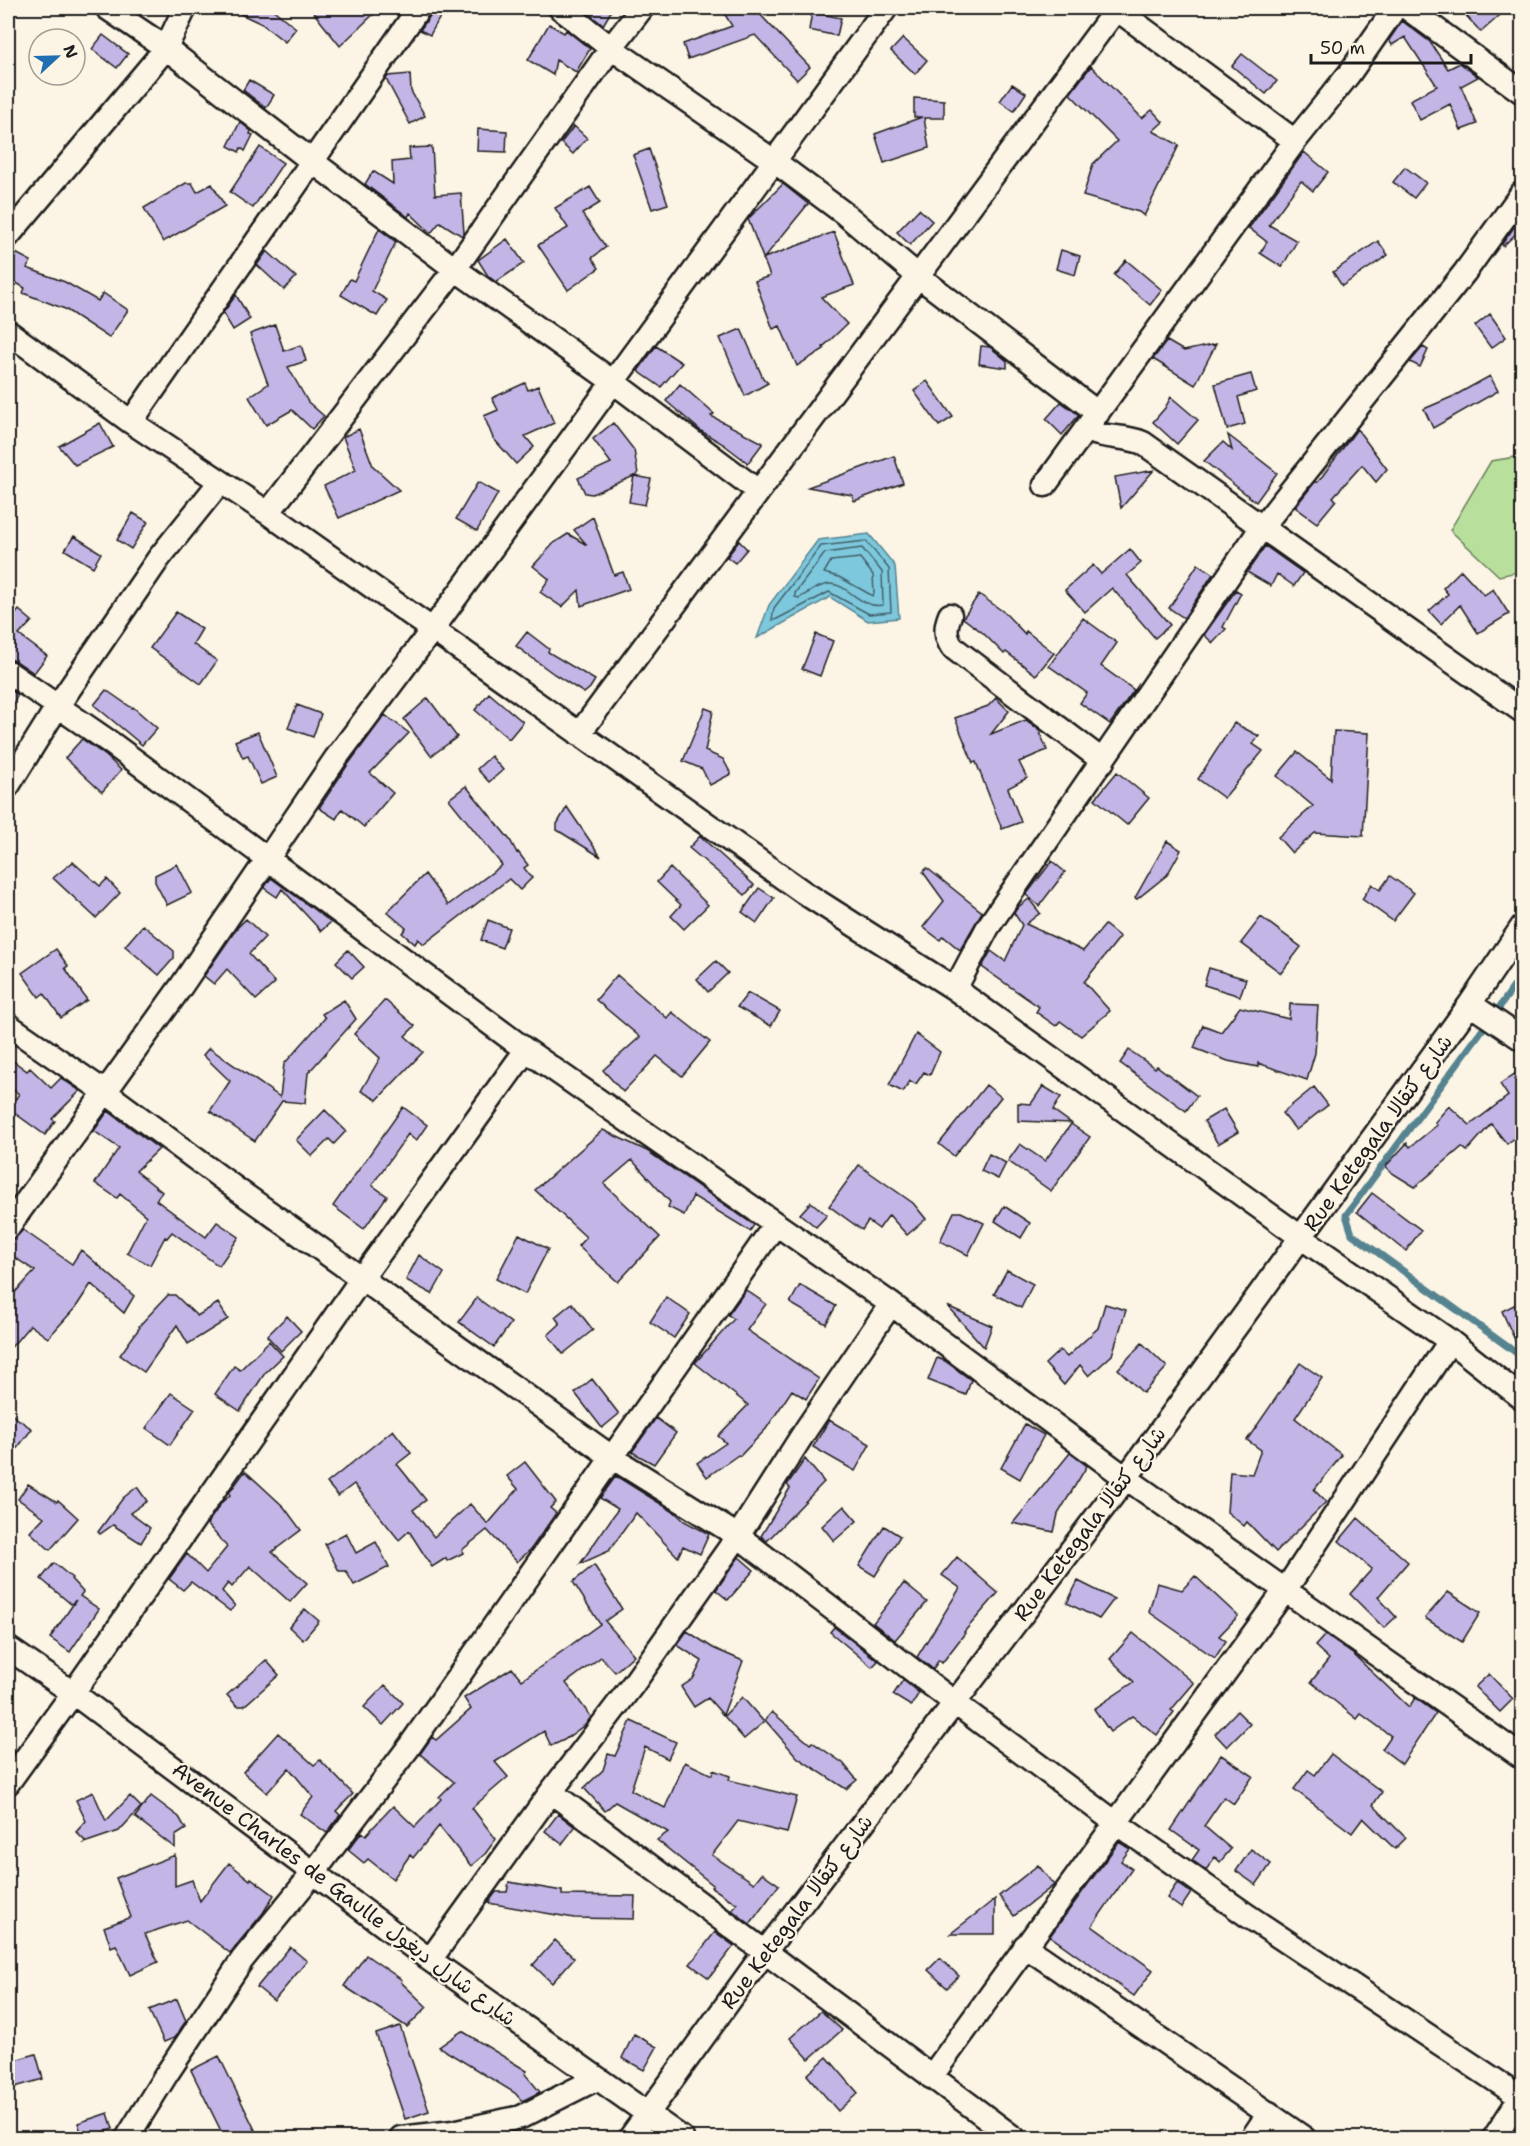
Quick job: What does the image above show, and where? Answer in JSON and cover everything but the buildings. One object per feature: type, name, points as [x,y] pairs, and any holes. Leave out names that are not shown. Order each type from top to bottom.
[{"type":"street","points":[[107,8],[166,48],[313,162],[758,491]]},
{"type":"street","points":[[8,236],[166,48],[185,8]]},
{"type":"street","points":[[131,422],[419,8]]},
{"type":"street","points":[[560,8],[610,48],[774,161],[844,214],[1092,422],[1098,435],[1123,436],[1143,443],[1522,711]]},
{"type":"street","points":[[267,513],[455,268],[610,48],[642,8]]},
{"type":"street","points":[[8,1227],[180,988],[336,758],[886,8]]},
{"type":"street","points":[[579,734],[1116,8],[1295,141]]},
{"type":"street","points":[[1045,485],[1295,141],[1348,74],[1395,8]]},
{"type":"street","points":[[1407,8],[1522,92]]},
{"type":"street","points":[[955,989],[988,927],[1262,527],[1465,272],[1522,193]]},
{"type":"street","points":[[8,332],[131,422],[267,513],[803,892],[955,989],[1302,1239],[1450,1341],[1522,1398]]},
{"type":"street","points":[[8,786],[57,707],[159,558],[220,482]]},
{"type":"street","points":[[950,615],[946,636],[956,651],[1103,761]]},
{"type":"street","points":[[8,672],[111,743],[526,1050],[891,1304],[1126,1478],[1522,1757]]},
{"type":"street","name":"Rue Ketegala شارع كتقالا","points":[[630,2139],[764,1953],[1126,1478],[1302,1239],[1470,1004],[1522,927]]},
{"type":"street","points":[[1470,1004],[1522,1039]]},
{"type":"street","points":[[8,1025],[105,1092],[612,1458],[738,1536],[1116,1823],[1248,1916],[1522,2097],[1494,2139]]},
{"type":"street","points":[[8,1783],[362,1278],[526,1050]]},
{"type":"street","points":[[127,2139],[242,1960],[314,1872],[409,1747],[775,1225]]},
{"type":"street","points":[[430,1960],[551,1792],[634,1683],[738,1536],[807,1428],[891,1304]]},
{"type":"street","points":[[931,2076],[1286,1589],[1450,1341]]},
{"type":"street","name":"Avenue Charles de Gaulle شارع شارل ديغول","points":[[8,1648],[73,1693],[430,1960],[682,2139]]},
{"type":"street","points":[[551,1792],[1014,2139]]},
{"type":"street","points":[[1025,1946],[1304,2139]]},
{"type":"street","points":[[400,2139],[453,2132],[521,2117],[596,2079]]},
{"type":"street","points":[[1252,2139],[1269,2113]]},
{"type":"green space","points":[[1522,456],[1522,571],[1499,576],[1450,530],[1491,461]]},
{"type":"water","points":[[869,534],[895,566],[899,618],[868,621],[830,597],[757,638],[769,605],[818,540]]},
{"type":"waterway","points":[[1496,1012],[1522,975]]},
{"type":"waterway","points":[[1488,1022],[1346,1215],[1352,1234],[1522,1357]]}]
